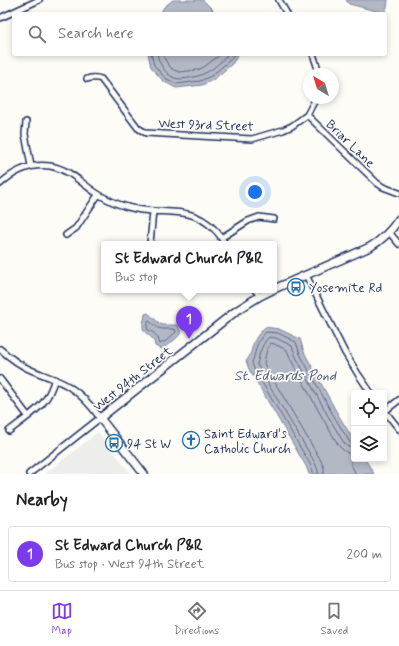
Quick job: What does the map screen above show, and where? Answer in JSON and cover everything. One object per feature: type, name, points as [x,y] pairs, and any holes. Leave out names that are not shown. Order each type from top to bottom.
[{"type":"street","points":[[13,12],[39,0]]},
{"type":"street","points":[[279,0],[286,12]]},
{"type":"street","points":[[0,18],[12,12]]},
{"type":"street","points":[[314,56],[316,68]]},
{"type":"street","name":"West 93rd Street","points":[[87,79],[92,77],[101,79],[138,128],[146,133],[252,139],[283,130],[292,126],[307,115]]},
{"type":"street","points":[[307,115],[313,104]]},
{"type":"street","name":"Briar Lane","points":[[307,115],[377,183],[399,193]]},
{"type":"street","points":[[26,122],[25,134],[31,166]]},
{"type":"street","points":[[0,184],[9,176],[31,166],[49,166],[69,172],[98,195],[125,206],[153,211],[179,212],[194,216],[207,223],[215,230],[223,241]]},
{"type":"street","points":[[66,235],[76,228],[98,195]]},
{"type":"street","points":[[150,241],[153,211]]},
{"type":"street","points":[[221,238],[248,221],[259,217],[274,219]]},
{"type":"street","name":"West 94th Street","points":[[277,288],[370,247],[380,241],[399,219]]},
{"type":"street","points":[[389,232],[399,244]]},
{"type":"street","points":[[306,275],[345,353],[369,390]]},
{"type":"street","name":"West 94th Street","points":[[29,474],[258,293]]},
{"type":"street","points":[[0,349],[16,362],[29,369],[55,379],[77,392],[86,400],[144,474]]},
{"type":"street","points":[[0,379],[28,416]]},
{"type":"street","points":[[8,431],[39,407],[45,400],[55,379]]},
{"type":"street","points":[[387,408],[399,400]]},
{"type":"street","points":[[387,414],[399,429]]},
{"type":"shaded area","points":[[98,432],[131,474],[45,474]]},
{"type":"water","points":[[173,0],[203,0],[215,12],[161,12],[164,7]]},
{"type":"water","points":[[346,0],[388,0],[384,12],[349,4]]},
{"type":"water","points":[[148,56],[238,56],[232,64],[213,80],[202,85],[176,88],[163,81],[151,67]]},
{"type":"water","points":[[148,313],[160,324],[177,325],[181,333],[161,349],[155,346],[153,339],[143,330],[145,314]]},
{"type":"water","name":"St. Edwards Pond","points":[[265,327],[279,329],[300,339],[304,352],[351,436],[351,462],[367,462],[374,474],[309,474],[306,466],[249,370],[246,361],[258,335]]},
{"type":"place","name":"Yosemite Rd","points":[[296,287]]},
{"type":"place","name":"St Edward Church P&R","points":[[189,339]]},
{"type":"place","name":"Saint Edward's Catholic Church","points":[[191,440]]},
{"type":"place","name":"94 St W","points":[[114,443]]}]
